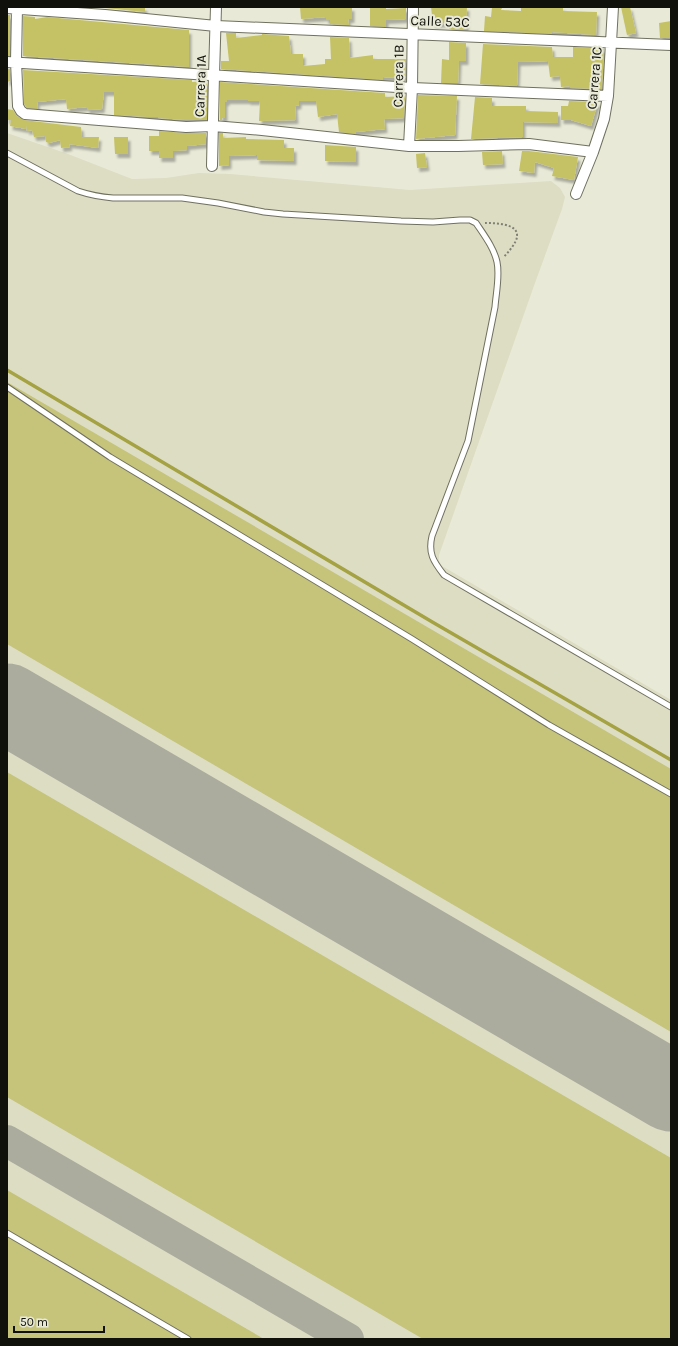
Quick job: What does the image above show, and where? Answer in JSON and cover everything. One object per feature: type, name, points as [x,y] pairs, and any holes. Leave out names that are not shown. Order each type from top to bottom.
[{"type":"street","name":"Carrera 1A","points":[[212,166],[216,7]]},
{"type":"street","name":"Carrera 1B","points":[[410,146],[413,7]]},
{"type":"street","name":"Carrera 1C","points":[[576,194],[593,152],[604,119],[608,96],[613,7]]},
{"type":"street","name":"Calle 53C","points":[[213,126],[186,127],[25,114],[18,106],[12,62],[14,8],[216,26],[671,45]]},
{"type":"street","points":[[12,62],[412,88],[608,96]]},
{"type":"street","points":[[213,126],[410,146],[529,144],[593,152]]},
{"type":"lane","points":[[7,153],[78,191],[102,197],[182,198],[283,214],[407,222],[470,220],[476,223],[494,254],[498,266],[497,286],[491,328],[481,371],[468,441],[432,536],[430,545],[434,563],[444,574],[671,707]]},
{"type":"lane","points":[[7,387],[110,457],[412,639],[549,725],[671,794]]},
{"type":"lane","points":[[7,1233],[188,1339]]},
{"type":"path","points":[[476,223],[493,223],[511,227],[516,230],[518,236],[516,241],[498,266]]},
{"type":"shaded area","points":[[7,133],[68,154],[132,179],[166,178],[199,173],[230,174],[410,190],[551,181],[560,188],[565,197],[439,555],[439,561],[442,566],[671,700],[671,1339],[7,1339]]},
{"type":"shaded area","points":[[7,382],[671,769],[671,1032],[7,644]]},
{"type":"shaded area","points":[[7,772],[671,1158],[671,1339],[423,1339],[7,1097]]},
{"type":"shaded area","points":[[7,1190],[264,1339],[7,1339]]},
{"type":"building","points":[[104,7],[145,7],[145,12],[105,8]]},
{"type":"building","points":[[300,7],[352,7],[352,19],[348,19],[349,25],[330,24],[330,20],[326,20],[326,17],[301,19]]},
{"type":"building","points":[[370,7],[386,7],[386,9],[406,8],[406,19],[386,20],[386,27],[370,26]]},
{"type":"building","points":[[431,7],[467,7],[466,30],[449,29],[449,23],[433,24]]},
{"type":"building","points":[[492,7],[502,8],[501,10],[521,11],[521,7],[563,7],[563,11],[597,12],[596,35],[552,32],[552,34],[484,31],[485,16],[491,17]]},
{"type":"building","points":[[621,7],[630,7],[636,33],[627,35]]},
{"type":"building","points":[[7,15],[10,15],[10,56],[7,56]]},
{"type":"building","points":[[23,16],[35,17],[35,19],[47,17],[189,30],[189,67],[23,56]]},
{"type":"building","points":[[671,21],[671,38],[660,38],[659,23]]},
{"type":"building","points":[[226,33],[236,33],[236,38],[262,34],[289,36],[291,54],[303,54],[303,66],[325,64],[325,59],[331,59],[330,37],[349,38],[350,58],[373,55],[373,59],[406,59],[406,78],[383,77],[383,80],[221,69],[221,61],[229,61]]},
{"type":"building","points":[[449,42],[466,43],[466,61],[459,61],[458,83],[441,83],[442,59],[449,60]]},
{"type":"building","points":[[483,44],[552,47],[553,57],[573,57],[573,47],[604,49],[602,89],[570,88],[570,86],[561,87],[560,76],[550,77],[548,61],[518,62],[517,86],[480,84]]},
{"type":"building","points":[[7,69],[10,69],[10,81],[7,82]]},
{"type":"building","points":[[23,70],[192,80],[192,82],[207,81],[207,120],[114,115],[114,92],[104,92],[102,109],[87,110],[87,107],[67,109],[66,99],[37,102],[38,109],[27,108],[24,104]]},
{"type":"building","points":[[220,82],[385,93],[385,97],[405,96],[404,118],[384,119],[385,129],[356,132],[356,134],[339,132],[337,114],[318,117],[316,101],[299,101],[299,105],[295,106],[296,120],[259,121],[260,101],[227,100],[227,102],[225,102],[225,118],[220,120]]},
{"type":"building","points":[[418,95],[457,96],[455,135],[416,139]]},
{"type":"building","points":[[475,97],[492,98],[492,106],[526,106],[526,111],[558,112],[558,123],[523,122],[523,137],[471,139]]},
{"type":"building","points":[[569,101],[598,102],[591,126],[571,120],[561,120],[561,106],[568,106]]},
{"type":"building","points":[[7,109],[13,110],[17,116],[24,120],[81,127],[82,137],[99,137],[98,148],[69,144],[70,147],[61,148],[60,140],[49,143],[46,142],[45,136],[34,137],[32,130],[27,131],[26,125],[26,129],[10,126],[11,120],[7,120]]},
{"type":"building","points":[[159,131],[206,133],[206,144],[187,146],[187,150],[173,151],[173,158],[159,158],[159,151],[149,151],[149,136],[159,136]]},
{"type":"building","points":[[219,133],[223,133],[223,138],[246,137],[246,139],[284,140],[284,148],[294,148],[294,161],[257,160],[257,155],[229,156],[229,165],[219,166]]},
{"type":"building","points":[[114,137],[128,137],[128,154],[115,154]]},
{"type":"building","points":[[325,145],[356,147],[356,162],[325,161]]},
{"type":"building","points":[[502,151],[503,164],[483,165],[482,152]]},
{"type":"building","points":[[522,151],[578,157],[574,180],[552,176],[554,168],[535,162],[534,173],[519,171]]},
{"type":"building","points":[[425,153],[427,167],[417,168],[416,154]]},
{"type":"waterway","points":[[7,370],[434,623],[671,760]]},
{"type":"taxiway","points":[[7,1141],[348,1339]]},
{"type":"runway","points":[[7,704],[671,1091]]}]
